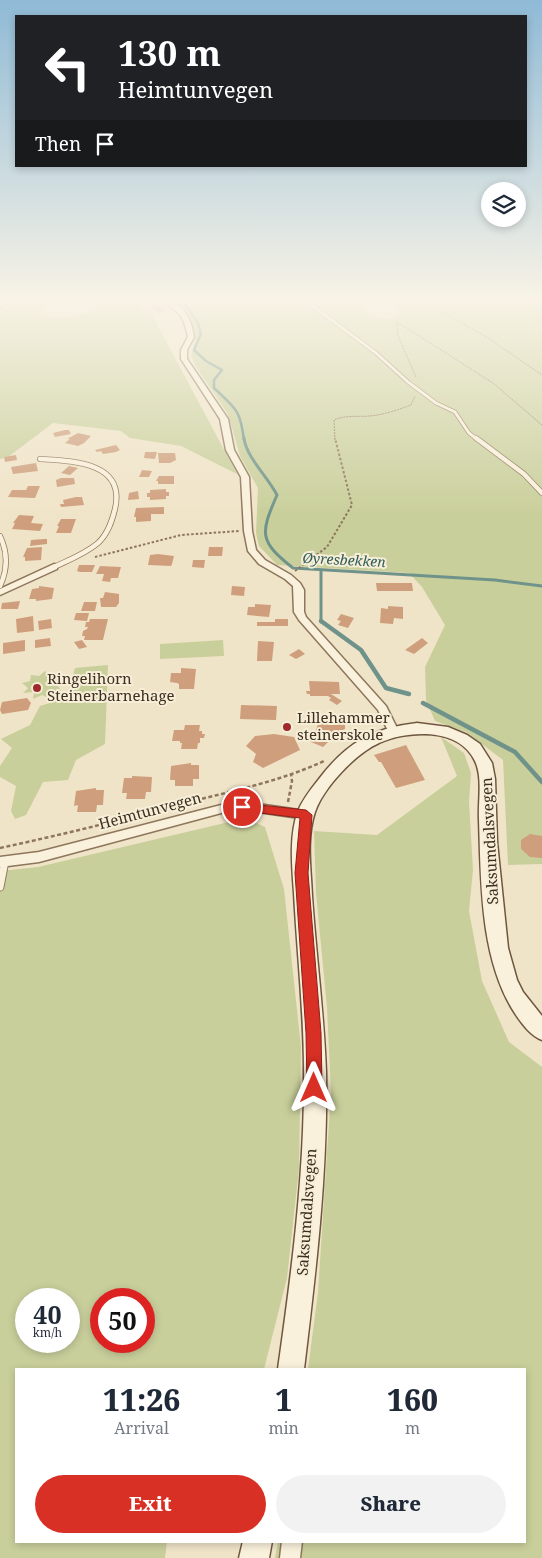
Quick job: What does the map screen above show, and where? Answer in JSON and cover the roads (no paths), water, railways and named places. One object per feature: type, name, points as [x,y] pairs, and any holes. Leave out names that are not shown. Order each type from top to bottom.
[{"type":"main road","name":"Saksumdalsvegen","points":[[291,1368],[310,1202],[314,1118],[313,1033],[302,873],[306,815],[314,796],[344,759],[370,741],[394,732],[418,729],[449,733],[465,741],[483,758],[488,776],[487,810],[497,951],[506,978],[517,1000],[542,1030]]},
{"type":"main road","points":[[254,1558],[258,1543]]},
{"type":"street","points":[[192,371],[224,419],[230,450],[244,477],[248,531],[252,551],[257,558],[288,577],[297,585],[299,590],[299,612],[305,623],[382,708],[394,732]]},
{"type":"street","points":[[0,592],[54,567]]},
{"type":"street","name":"Heimtunvegen","points":[[2,862],[38,857],[225,808],[258,808],[306,815]]},
{"type":"street","points":[[290,1558],[292,1543]]},
{"type":"lane","points":[[397,371],[439,404],[455,412],[469,433],[524,474],[542,493]]},
{"type":"lane","points":[[40,460],[66,461],[97,469],[111,478],[119,489],[118,501],[104,536],[76,557],[54,567]]},
{"type":"lane","points":[[0,536],[7,559],[5,574],[0,586]]},
{"type":"lane","name":"Heimtunvegen","points":[[0,887],[2,862]]},
{"type":"waterway","name":"Øyresbekken","points":[[221,371],[214,380],[214,388],[239,415],[244,440]]},
{"type":"waterway","name":"Øyresbekken","points":[[244,438],[253,460],[277,495],[268,519],[266,536],[274,551],[293,568],[495,580],[542,586]]},
{"type":"waterway","points":[[321,571],[321,621]]},
{"type":"waterway","points":[[321,621],[361,650],[386,688],[409,694]]},
{"type":"waterway","points":[[423,703],[515,752],[542,782]]},
{"type":"place","name":"Ringelihorn Steinerbarnehage","points":[[37,688]]},
{"type":"place","name":"Lillehammer steinerskole","points":[[287,727]]}]
